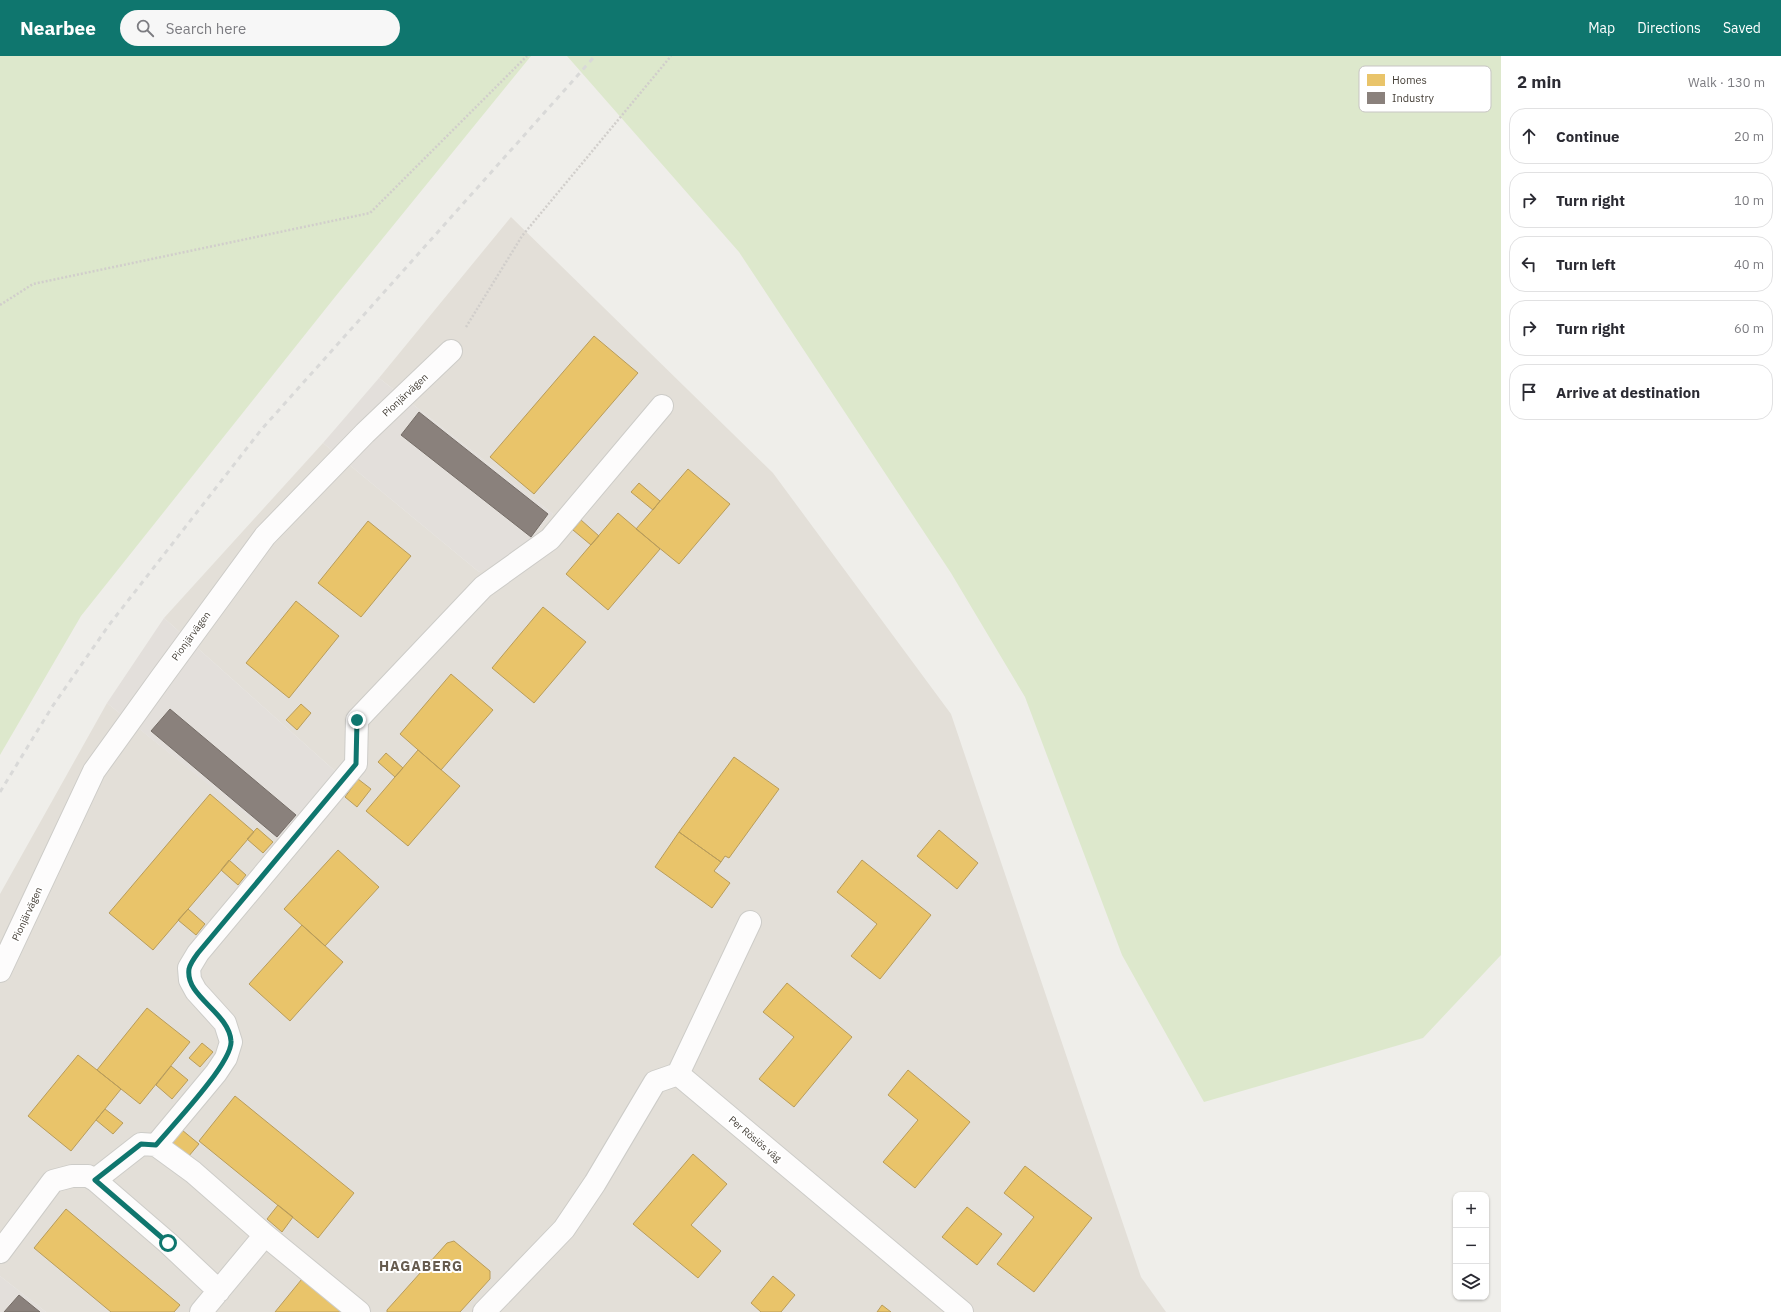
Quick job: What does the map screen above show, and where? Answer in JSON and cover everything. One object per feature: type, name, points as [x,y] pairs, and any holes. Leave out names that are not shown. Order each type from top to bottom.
[{"type":"street","name":"Pionjärvägen","points":[[0,971],[94,770],[165,672],[265,536],[365,433],[451,351]]},
{"type":"street","points":[[156,1145],[216,1073],[226,1058],[231,1042],[225,1023],[196,991],[190,980],[189,968],[198,953],[356,764],[357,720],[483,587],[550,539],[662,406]]},
{"type":"street","points":[[484,1312],[564,1229],[595,1183],[655,1082],[678,1074],[750,922]]},
{"type":"street","name":"Per Rösiös väg","points":[[678,1074],[962,1312]]},
{"type":"street","points":[[95,1180],[141,1144],[156,1145],[193,1172],[265,1235],[360,1312]]},
{"type":"street","points":[[0,1252],[53,1182],[72,1176],[88,1176],[95,1180],[168,1243],[219,1291]]},
{"type":"street","points":[[201,1312],[265,1235]]},
{"type":"path","points":[[0,306],[33,284],[370,212],[527,56]]},
{"type":"path","points":[[451,351],[522,236],[671,56]]},
{"type":"shaded area","points":[[511,217],[773,473],[951,714],[1141,1277],[1166,1312],[46,1312],[0,1276],[0,894],[107,703],[277,839],[335,771],[164,618],[323,443],[479,572],[553,514],[379,378]]},
{"type":"shaded area","points":[[379,378],[553,514],[526,545],[503,561],[479,572],[323,443]]},
{"type":"shaded area","points":[[164,618],[335,771],[277,840],[107,703]]},
{"type":"shaded area","points":[[0,1276],[46,1312],[0,1312]]},
{"type":"green space","points":[[0,56],[531,56],[335,297],[81,616],[0,755]]},
{"type":"green space","points":[[567,56],[1501,56],[1501,955],[1423,1038],[1204,1102],[1122,955],[1025,697],[951,573],[739,252]]},
{"type":"building: Homes","points":[[594,336],[638,373],[534,494],[490,457]]},
{"type":"building: Homes","points":[[688,469],[730,504],[679,564],[636,529]]},
{"type":"building: Homes","points":[[639,483],[660,501],[653,510],[631,492]]},
{"type":"building: Homes","points":[[618,513],[660,549],[608,610],[566,574]]},
{"type":"building: Homes","points":[[581,520],[599,536],[591,545],[573,530]]},
{"type":"building: Homes","points":[[368,521],[411,556],[361,617],[318,583]]},
{"type":"building: Homes","points":[[296,601],[339,636],[289,698],[246,663]]},
{"type":"building: Homes","points":[[543,607],[586,642],[534,703],[492,668]]},
{"type":"building: Homes","points":[[451,674],[493,710],[441,770],[400,734]]},
{"type":"building: Homes","points":[[301,704],[311,713],[297,730],[286,720]]},
{"type":"building: Homes","points":[[418,750],[460,786],[408,846],[366,811]]},
{"type":"building: Homes","points":[[386,753],[403,768],[395,777],[378,762]]},
{"type":"building: Homes","points":[[734,757],[779,789],[729,858],[725,856],[721,862],[679,832]]},
{"type":"building: Homes","points":[[358,779],[371,789],[357,807],[345,797]]},
{"type":"building: Homes","points":[[210,794],[254,832],[153,950],[109,913]]},
{"type":"building: Homes","points":[[257,828],[273,842],[263,853],[247,839]]},
{"type":"building: Homes","points":[[939,830],[978,863],[957,889],[917,856]]},
{"type":"building: Homes","points":[[679,832],[721,862],[714,871],[730,883],[712,908],[655,867]]},
{"type":"building: Homes","points":[[338,850],[379,887],[325,946],[284,909]]},
{"type":"building: Homes","points":[[229,860],[246,875],[238,885],[221,870]]},
{"type":"building: Homes","points":[[862,860],[931,915],[880,979],[851,956],[877,924],[837,892]]},
{"type":"building: Homes","points":[[188,909],[205,924],[196,935],[178,920]]},
{"type":"building: Homes","points":[[302,925],[343,962],[290,1021],[249,984]]},
{"type":"building: Homes","points":[[787,983],[852,1037],[794,1107],[759,1079],[794,1037],[763,1012]]},
{"type":"building: Homes","points":[[147,1008],[190,1042],[140,1104],[97,1070]]},
{"type":"building: Homes","points":[[202,1043],[213,1052],[200,1067],[189,1058]]},
{"type":"building: Homes","points":[[78,1055],[121,1089],[71,1151],[28,1116]]},
{"type":"building: Homes","points":[[171,1066],[188,1080],[172,1099],[156,1085]]},
{"type":"building: Homes","points":[[908,1070],[970,1122],[915,1188],[883,1162],[918,1120],[888,1095]]},
{"type":"building: Homes","points":[[235,1096],[354,1193],[318,1238],[199,1141]]},
{"type":"building: Homes","points":[[105,1109],[123,1123],[113,1134],[96,1120]]},
{"type":"building: Homes","points":[[182,1130],[199,1144],[188,1157],[172,1144]]},
{"type":"building: Homes","points":[[693,1154],[727,1184],[691,1225],[721,1251],[698,1278],[633,1224]]},
{"type":"building: Homes","points":[[1025,1166],[1092,1218],[1034,1292],[997,1264],[1034,1217],[1004,1193]]},
{"type":"building: Homes","points":[[278,1205],[293,1217],[282,1232],[267,1219]]},
{"type":"building: Homes","points":[[967,1207],[1002,1234],[977,1265],[942,1237]]},
{"type":"building: Homes","points":[[66,1209],[180,1305],[174,1312],[111,1312],[34,1248]]},
{"type":"building: Homes","points":[[454,1241],[490,1271],[490,1279],[460,1312],[387,1312],[387,1310],[447,1243]]},
{"type":"building: Homes","points":[[306,1274],[346,1312],[275,1312]]},
{"type":"building: Homes","points":[[773,1276],[795,1295],[781,1312],[761,1312],[751,1303]]},
{"type":"building: Homes","points":[[882,1305],[891,1312],[877,1312]]},
{"type":"building: Industry","points":[[419,412],[548,514],[531,537],[401,435]]},
{"type":"building: Industry","points":[[170,709],[296,815],[277,837],[151,731]]},
{"type":"building: Industry","points":[[19,1295],[40,1312],[4,1312]]},
{"type":"railway","points":[[0,792],[52,707],[109,625],[261,430],[595,56]]},
{"type":"district","name":"HAGABERG","points":[[421,1266]]},
{"type":"route","points":[[168,1243],[95,1180],[141,1144],[156,1145],[216,1073],[226,1058],[231,1042],[225,1023],[196,991],[190,980],[189,968],[198,953],[356,764],[358,744],[357,720]]}]
